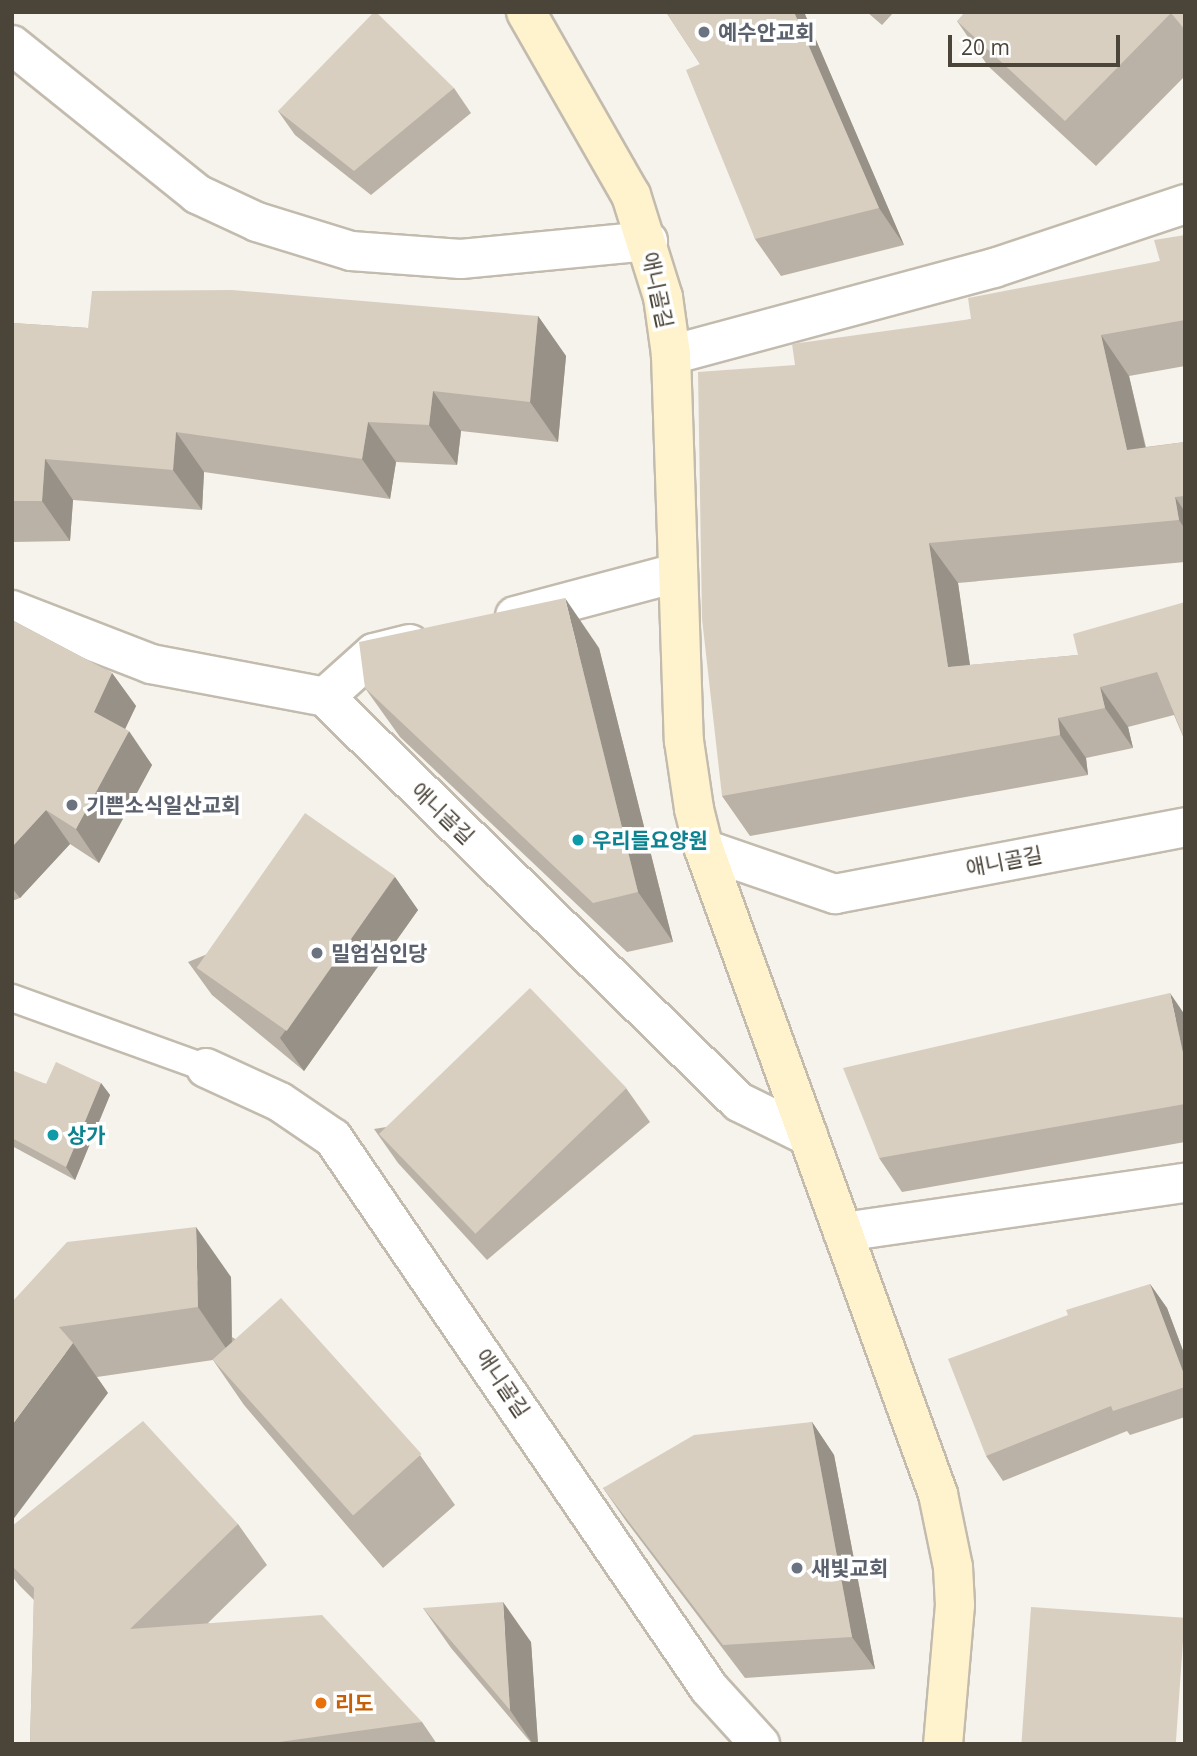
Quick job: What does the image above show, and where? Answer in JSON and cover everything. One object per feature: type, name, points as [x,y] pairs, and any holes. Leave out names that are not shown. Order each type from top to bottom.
[{"type":"street","name":"애니골길","points":[[527,12],[631,195],[648,241],[671,355],[684,741],[704,849],[947,1527],[955,1605],[943,1744]]},
{"type":"street","points":[[12,45],[197,194],[257,222],[337,247],[461,259],[648,241]]},
{"type":"street","points":[[671,355],[994,268],[1185,204]]},
{"type":"street","points":[[480,625],[677,573]]},
{"type":"street","points":[[12,610],[151,664],[325,697],[374,653],[440,636]]},
{"type":"street","name":"애니골길","points":[[325,697],[739,1102],[808,1136]]},
{"type":"street","name":"애니골길","points":[[704,849],[835,894],[1185,827]]},
{"type":"street","name":"애니골길","points":[[206,1068],[280,1102],[333,1138],[709,1688],[760,1744]]},
{"type":"street","points":[[843,1232],[1185,1183]]},
{"type":"lane","points":[[12,998],[206,1068]]},
{"type":"building","points":[[374,12],[454,88],[354,171],[278,111]]},
{"type":"building","points":[[666,12],[794,12],[879,208],[755,239],[686,70],[700,64]]},
{"type":"building","points":[[965,12],[1185,12],[1185,30],[1171,13],[1065,121],[957,21]]},
{"type":"building","points":[[1185,235],[1185,320],[1101,335],[1127,450],[1185,442],[1185,496],[1175,497],[1179,520],[929,543],[948,667],[1078,655],[1073,634],[1185,602],[1185,740],[1157,672],[1100,687],[1105,708],[1058,718],[1060,735],[722,796],[702,619],[698,372],[795,365],[792,344],[971,319],[968,298],[1160,261],[1154,240]]},
{"type":"building","points":[[232,290],[538,316],[530,402],[433,391],[429,425],[368,422],[362,459],[176,432],[173,470],[45,459],[42,501],[12,501],[12,323],[88,328],[92,291]]},
{"type":"building","name":"우리들요양원","points":[[565,598],[638,892],[593,903],[365,688],[359,642]]},
{"type":"building","name":"기쁜소식일산교회","points":[[12,620],[112,673],[94,712],[129,731],[76,829],[46,810],[12,847]]},
{"type":"building","name":"밀엄심인당","points":[[305,813],[395,876],[287,1031],[197,968]]},
{"type":"building","points":[[530,988],[627,1088],[475,1234],[379,1134]]},
{"type":"building","points":[[1170,993],[1185,1062],[1185,1104],[879,1158],[843,1068]]},
{"type":"building","name":"상가","points":[[56,1062],[101,1083],[66,1167],[12,1138],[14,1071],[46,1084]]},
{"type":"building","points":[[196,1227],[198,1307],[59,1327],[73,1343],[12,1425],[12,1302],[67,1242]]},
{"type":"building","points":[[1150,1284],[1185,1377],[1185,1387],[1113,1411],[1111,1406],[986,1456],[948,1359],[1068,1315],[1066,1310]]},
{"type":"building","points":[[281,1298],[422,1454],[353,1516],[213,1360]]},
{"type":"building","points":[[143,1421],[238,1524],[130,1629],[322,1615],[422,1722],[265,1744],[30,1744],[34,1588],[12,1566],[12,1526]]},
{"type":"building","points":[[812,1422],[852,1637],[723,1645],[603,1488],[694,1435]]},
{"type":"building","points":[[503,1602],[510,1710],[423,1608]]},
{"type":"building","points":[[1031,1607],[1185,1618],[1176,1744],[1021,1744]]},
{"type":"place","name":"예수안교회","points":[[704,32]]},
{"type":"place","name":"기쁜소식일산교회","points":[[72,805]]},
{"type":"place","name":"우리들요양원","points":[[578,840]]},
{"type":"place","name":"밀엄심인당","points":[[317,953]]},
{"type":"place","name":"상가","points":[[53,1135]]},
{"type":"place","name":"새빛교회","points":[[797,1568]]},
{"type":"place","name":"리도","points":[[321,1703]]}]
